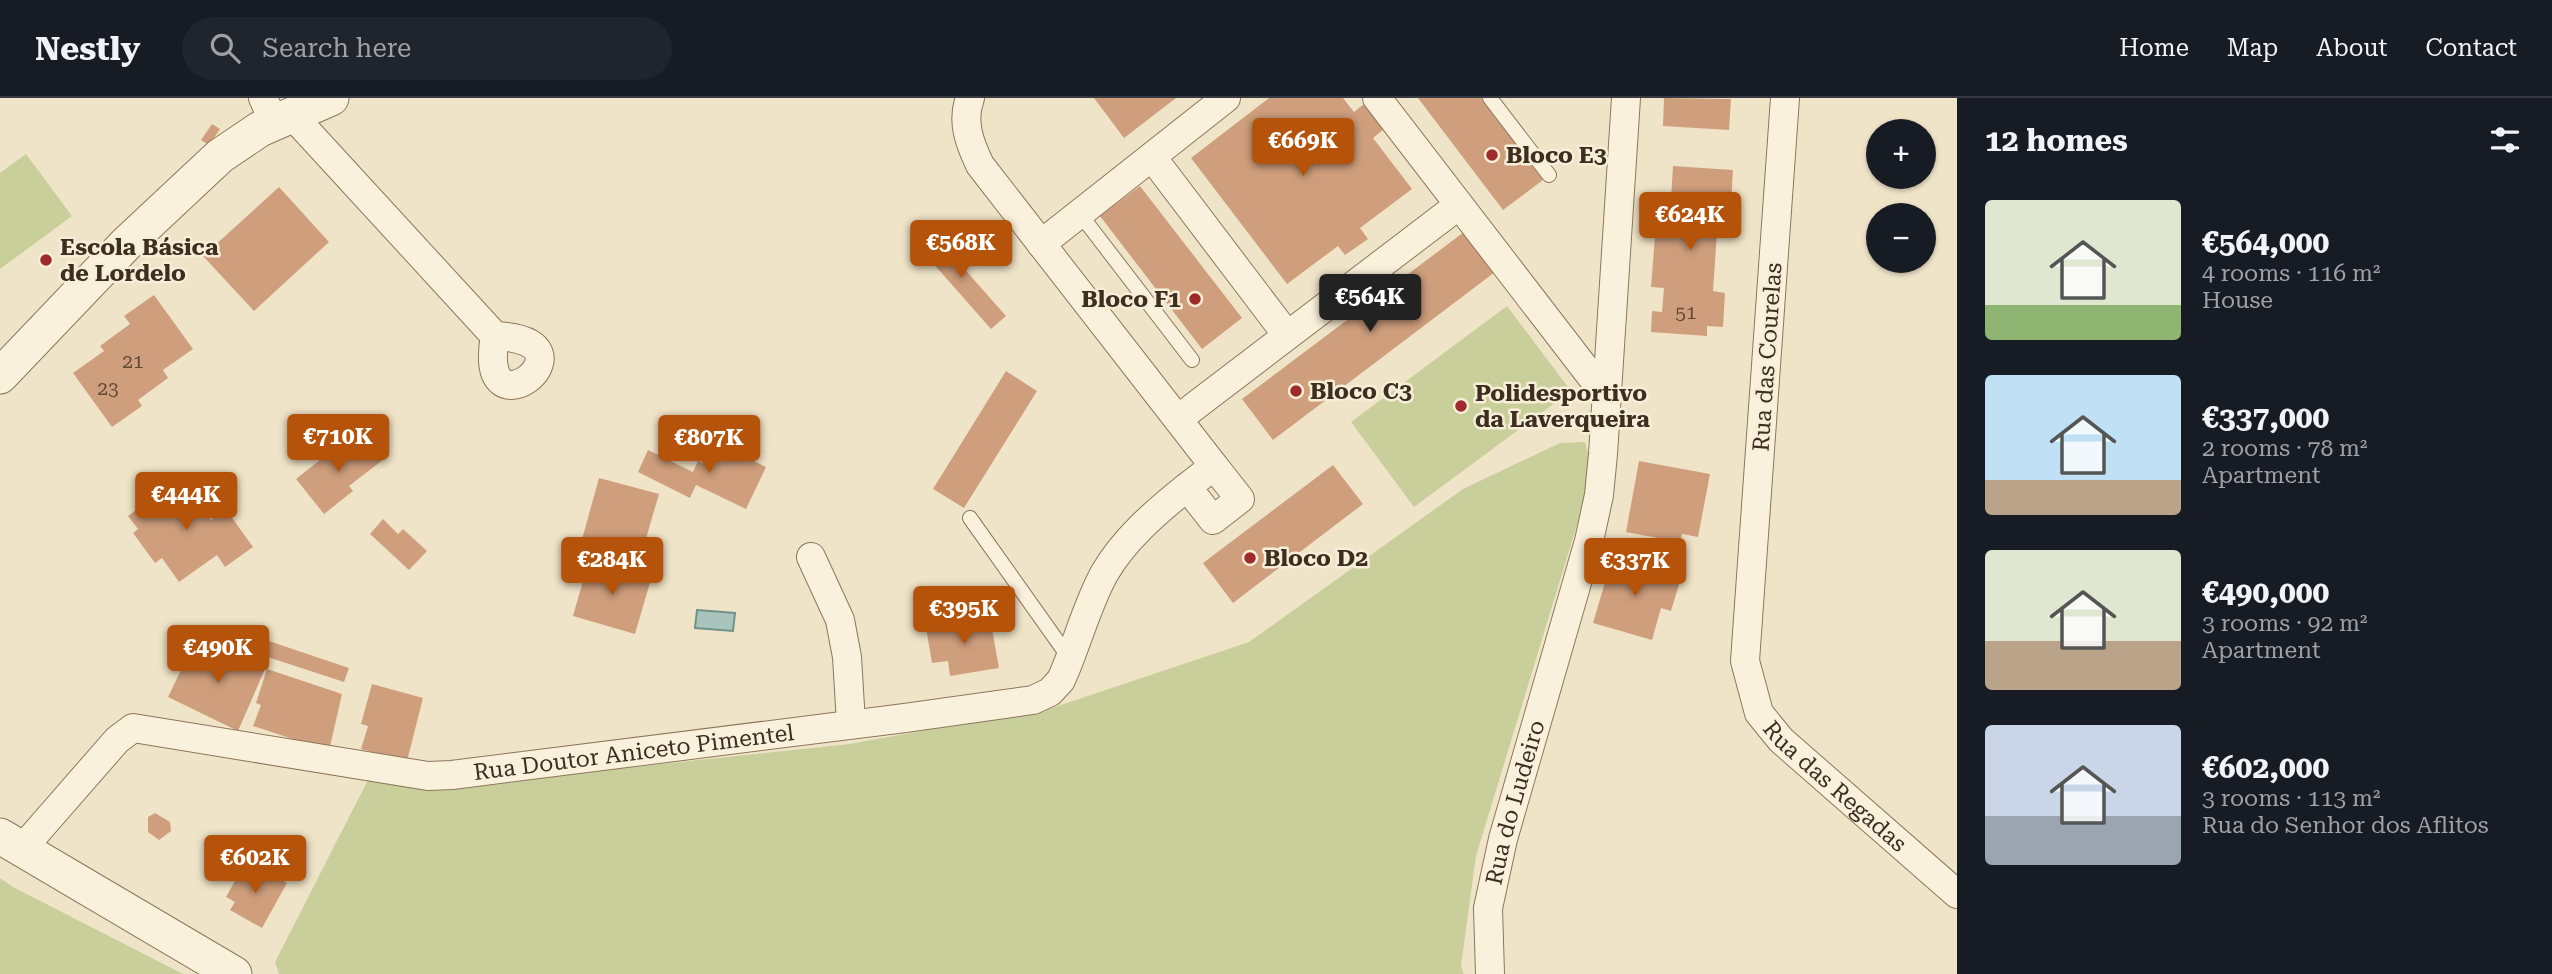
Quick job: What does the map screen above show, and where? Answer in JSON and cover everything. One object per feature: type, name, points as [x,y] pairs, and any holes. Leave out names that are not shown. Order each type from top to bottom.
[{"type":"street","points":[[0,376],[112,258],[164,207],[233,146],[276,112],[331,98]]},
{"type":"street","points":[[970,98],[967,127],[980,165],[1240,499],[1213,520],[1187,487]]},
{"type":"street","points":[[1041,244],[1226,98]]},
{"type":"street","points":[[1377,98],[1607,397]]},
{"type":"street","name":"Rua do Ludeiro","points":[[1490,974],[1488,908],[1503,839],[1594,517],[1601,474],[1626,98]]},
{"type":"street","name":"Rua das Courelas","points":[[1747,616],[1785,98]]},
{"type":"street","points":[[276,112],[495,336]]},
{"type":"street","points":[[1152,157],[1287,335]]},
{"type":"street","points":[[1178,419],[1459,205]]},
{"type":"street","name":"Rua Doutor Aniceto Pimentel","points":[[10,843],[117,740],[133,728],[428,776],[905,718],[1033,699],[1057,686],[1098,585],[1115,556],[1141,527],[1214,466]]},
{"type":"street","points":[[811,557],[830,594],[842,627],[847,657],[851,723]]},
{"type":"street","name":"Rua das Regadas","points":[[1747,616],[1745,661],[1759,713],[1781,740],[1957,894]]},
{"type":"street","points":[[10,843],[234,974]]},
{"type":"lane","points":[[1490,98],[1549,175]]},
{"type":"lane","points":[[1080,214],[1192,360]]},
{"type":"lane","points":[[970,518],[1070,659]]},
{"type":"green space","points":[[26,154],[72,216],[0,269],[0,173]]},
{"type":"green space","name":"Polidesportivo da Laverqueira","points":[[1507,306],[1571,391],[1414,507],[1351,422]]},
{"type":"green space","points":[[1585,442],[1593,472],[1476,856],[1461,966],[1464,974],[279,974],[275,962],[371,774],[484,783],[849,744],[1055,707],[1249,642],[1463,489],[1560,443]]},
{"type":"green space","points":[[0,878],[13,887],[183,974],[0,974]]},
{"type":"water","points":[[697,610],[735,613],[733,631],[695,628]]},
{"type":"building","points":[[1094,98],[1176,98],[1124,138]]},
{"type":"building","points":[[1269,98],[1343,98],[1354,112],[1365,103],[1384,129],[1373,138],[1412,189],[1360,228],[1368,239],[1345,255],[1338,246],[1287,284],[1191,158]]},
{"type":"building","name":"Bloco E3","points":[[1418,98],[1481,98],[1543,180],[1503,210]]},
{"type":"building","points":[[1664,98],[1731,99],[1729,130],[1663,126]]},
{"type":"building","points":[[212,124],[220,129],[209,145],[201,140]]},
{"type":"building","points":[[1673,166],[1733,170],[1731,204],[1719,203],[1713,291],[1725,293],[1723,327],[1707,326],[1707,336],[1651,332],[1652,311],[1662,312],[1664,288],[1651,287],[1658,198],[1671,199]]},
{"type":"building","points":[[1140,186],[1242,318],[1202,349],[1100,216]]},
{"type":"building","points":[[279,187],[329,242],[254,311],[203,256]]},
{"type":"building","points":[[1468,229],[1499,269],[1273,440],[1242,399]]},
{"type":"building","points":[[931,231],[1006,316],[991,329],[916,244]]},
{"type":"building","points":[[154,295],[193,349],[163,370],[168,378],[138,400],[142,406],[112,427],[73,373],[104,351],[100,346],[130,324],[124,316]]},
{"type":"building","points":[[1006,371],[1037,391],[964,508],[933,489]]},
{"type":"building","points":[[356,437],[368,452],[374,447],[384,459],[349,486],[353,491],[324,514],[296,479],[330,452],[333,456]]},
{"type":"building","points":[[719,444],[766,467],[746,509],[696,485],[690,498],[638,472],[648,450],[693,472],[698,461],[708,466]]},
{"type":"building","points":[[1639,461],[1710,474],[1698,537],[1682,534],[1680,542],[1626,532]]},
{"type":"building","points":[[1333,465],[1363,504],[1233,603],[1203,563]]},
{"type":"building","points":[[180,478],[211,520],[225,508],[253,547],[225,567],[217,555],[179,582],[162,558],[155,563],[133,533],[138,529],[128,516]]},
{"type":"building","points":[[599,478],[659,494],[640,559],[581,543]]},
{"type":"building","points":[[383,519],[398,534],[403,529],[427,551],[409,570],[370,534]]},
{"type":"building","points":[[1613,555],[1668,572],[1666,577],[1680,581],[1671,611],[1661,608],[1652,640],[1593,623]]},
{"type":"building","points":[[589,560],[651,579],[635,634],[573,616]]},
{"type":"building","points":[[990,617],[999,668],[950,676],[948,661],[932,663],[926,628]]},
{"type":"building","points":[[227,627],[349,668],[344,682],[222,642]]},
{"type":"building","points":[[203,639],[265,669],[238,731],[168,697],[185,662],[191,665]]},
{"type":"building","points":[[267,669],[342,694],[329,751],[253,726],[261,705],[256,703]]},
{"type":"building","points":[[372,684],[423,698],[407,761],[361,749],[368,726],[361,724]]},
{"type":"building","points":[[155,813],[170,822],[171,831],[159,840],[148,832],[148,817]]},
{"type":"building","points":[[244,865],[266,877],[269,872],[287,883],[262,928],[230,910],[235,902],[226,897]]},
{"type":"place","name":"Bloco E3","points":[[1492,155]]},
{"type":"place","name":"Escola Básica de Lordelo","points":[[46,260]]},
{"type":"place","name":"Bloco F1","points":[[1195,299]]},
{"type":"place","name":"Bloco C3","points":[[1296,391]]},
{"type":"place","name":"Polidesportivo da Laverqueira","points":[[1461,406]]},
{"type":"place","name":"Bloco D2","points":[[1250,558]]}]
